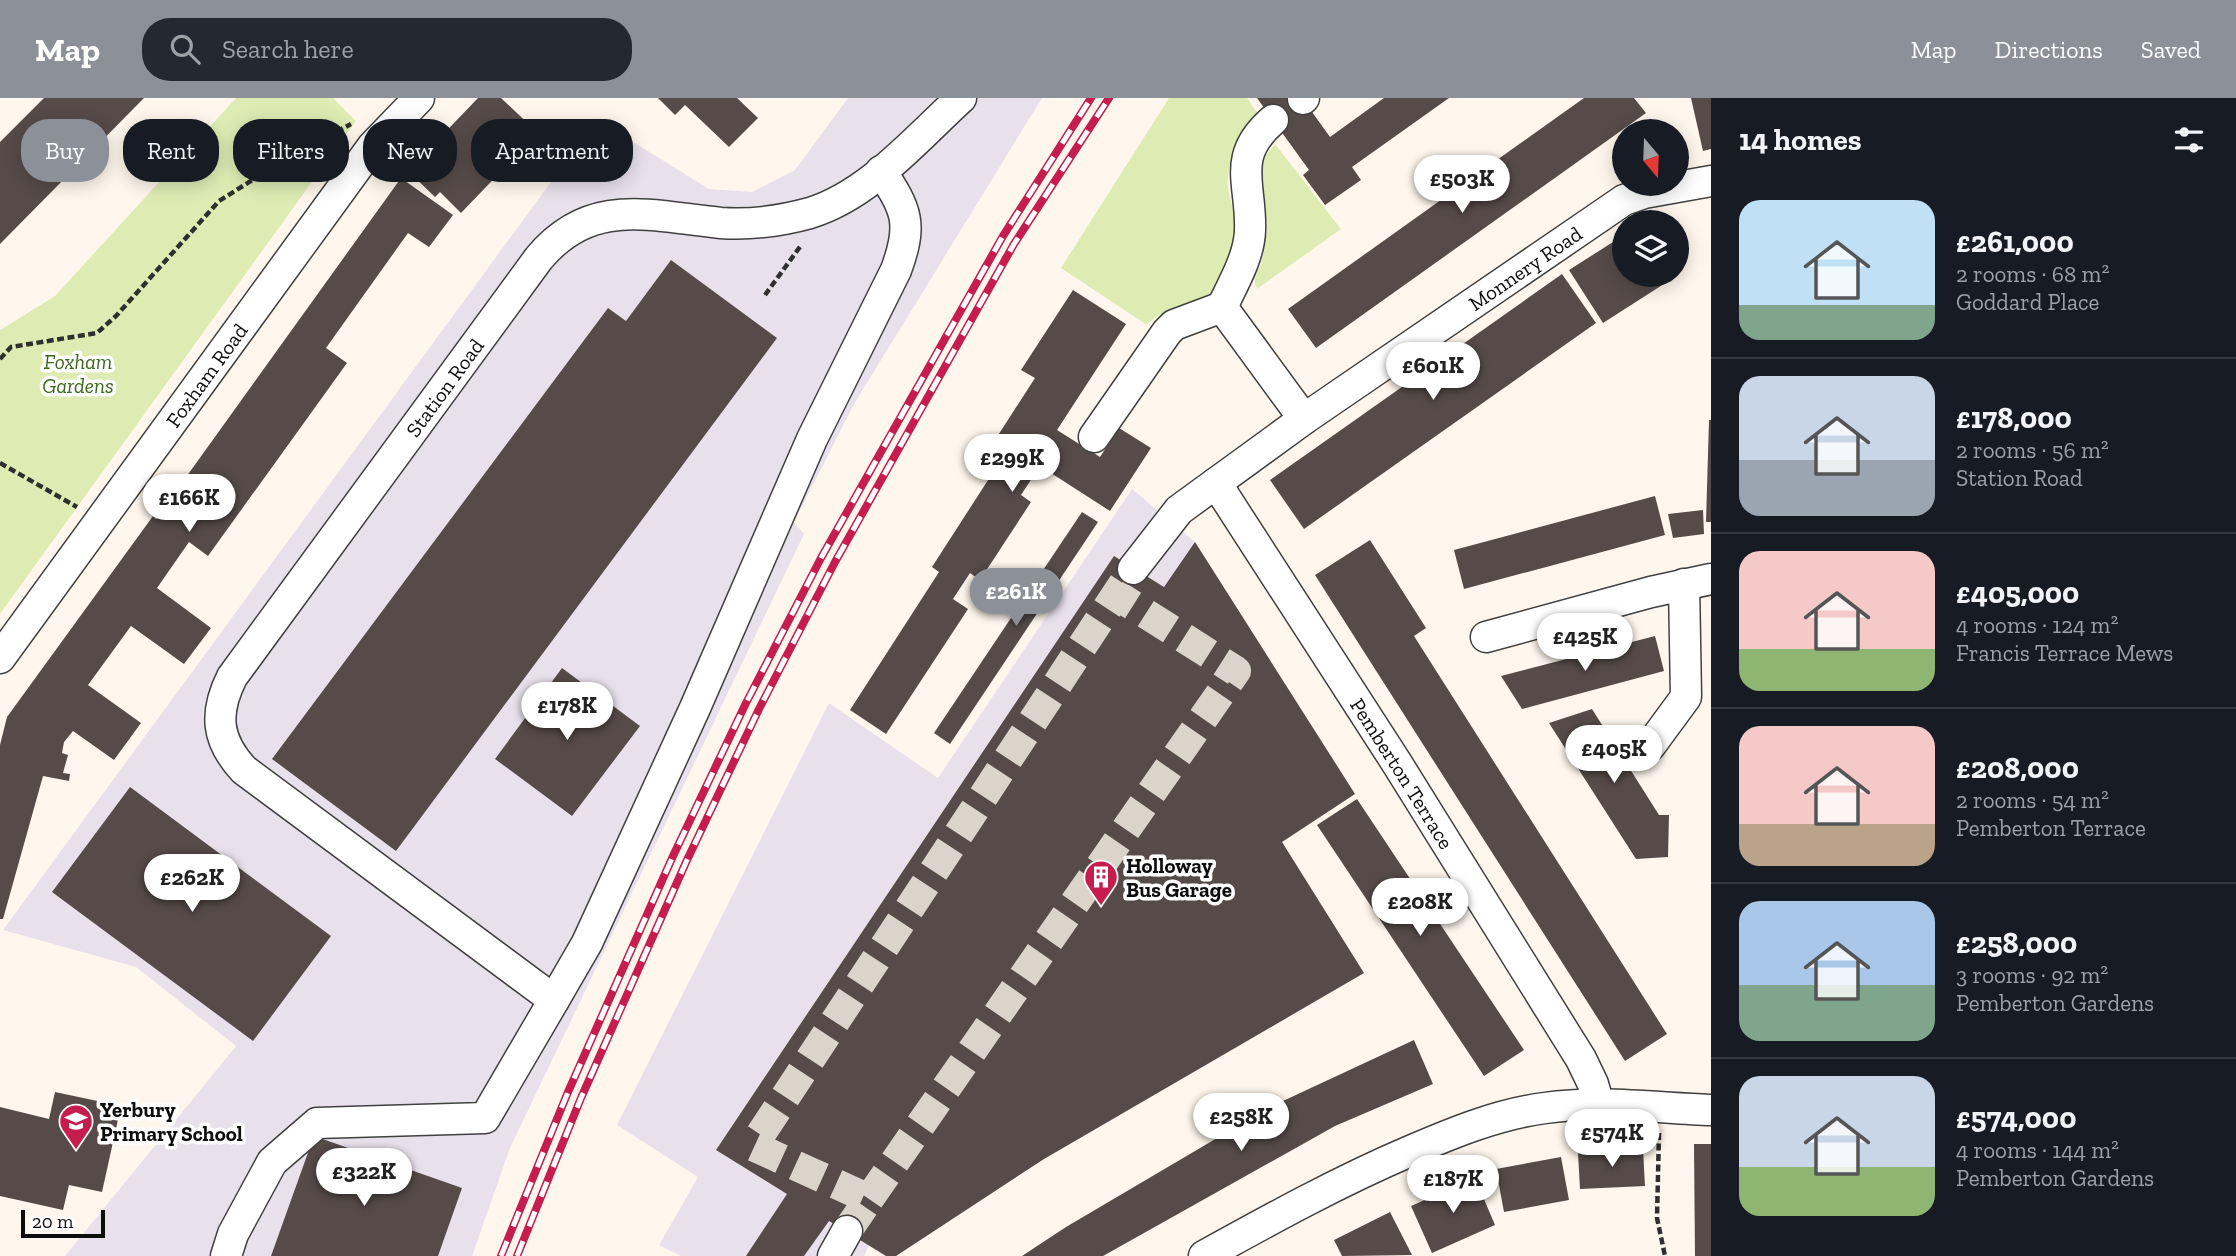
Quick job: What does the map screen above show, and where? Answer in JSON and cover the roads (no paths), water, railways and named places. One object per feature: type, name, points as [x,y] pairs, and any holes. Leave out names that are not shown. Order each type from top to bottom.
[{"type":"street","name":"Foxham Road","points":[[0,658],[377,140],[419,98]]},
{"type":"street","name":"Station Road","points":[[554,1000],[234,760],[220,731],[222,704],[232,677],[539,258],[562,234],[589,221],[622,213],[745,224],[790,218],[830,206],[865,185],[961,98]]},
{"type":"street","points":[[1094,437],[1167,332],[1174,325],[1222,307],[1239,272],[1250,233],[1245,168],[1248,152],[1259,132],[1273,120]]},
{"type":"street","points":[[226,1256],[233,1234],[272,1162],[317,1123],[485,1118],[587,943],[695,708],[811,439],[896,270],[902,254],[906,223],[899,198],[881,171]]},
{"type":"street","name":"Monnery Road","points":[[1133,569],[1179,510],[1304,419],[1624,200],[1644,193],[1711,181]]},
{"type":"street","points":[[1222,307],[1304,419]]},
{"type":"street","name":"Pemberton Terrace","points":[[1216,483],[1398,765],[1581,1059],[1593,1084],[1598,1105]]},
{"type":"street","points":[[1486,636],[1697,582],[1686,697],[1650,746]]},
{"type":"street","points":[[1204,1256],[1295,1205],[1443,1137],[1511,1114],[1544,1108],[1598,1105],[1711,1110]]},
{"type":"tunnel","points":[[847,1231],[869,1199],[753,1146],[1133,569]]},
{"type":"tunnel","points":[[869,1199],[1236,671],[1115,594]]},
{"type":"railway","points":[[501,1256],[568,1092],[673,856],[746,703],[821,558],[1003,236],[1091,98]]},
{"type":"railway","points":[[517,1256],[581,1098],[687,860],[759,709],[835,562],[1014,244],[1109,98]]},
{"type":"place","name":"Holloway Bus Garage","points":[[1101,907]]},
{"type":"place","name":"Yerbury Primary School","points":[[76,1151]]},
{"type":"park label","name":"Foxham Gardens","points":[[78,373]]}]
